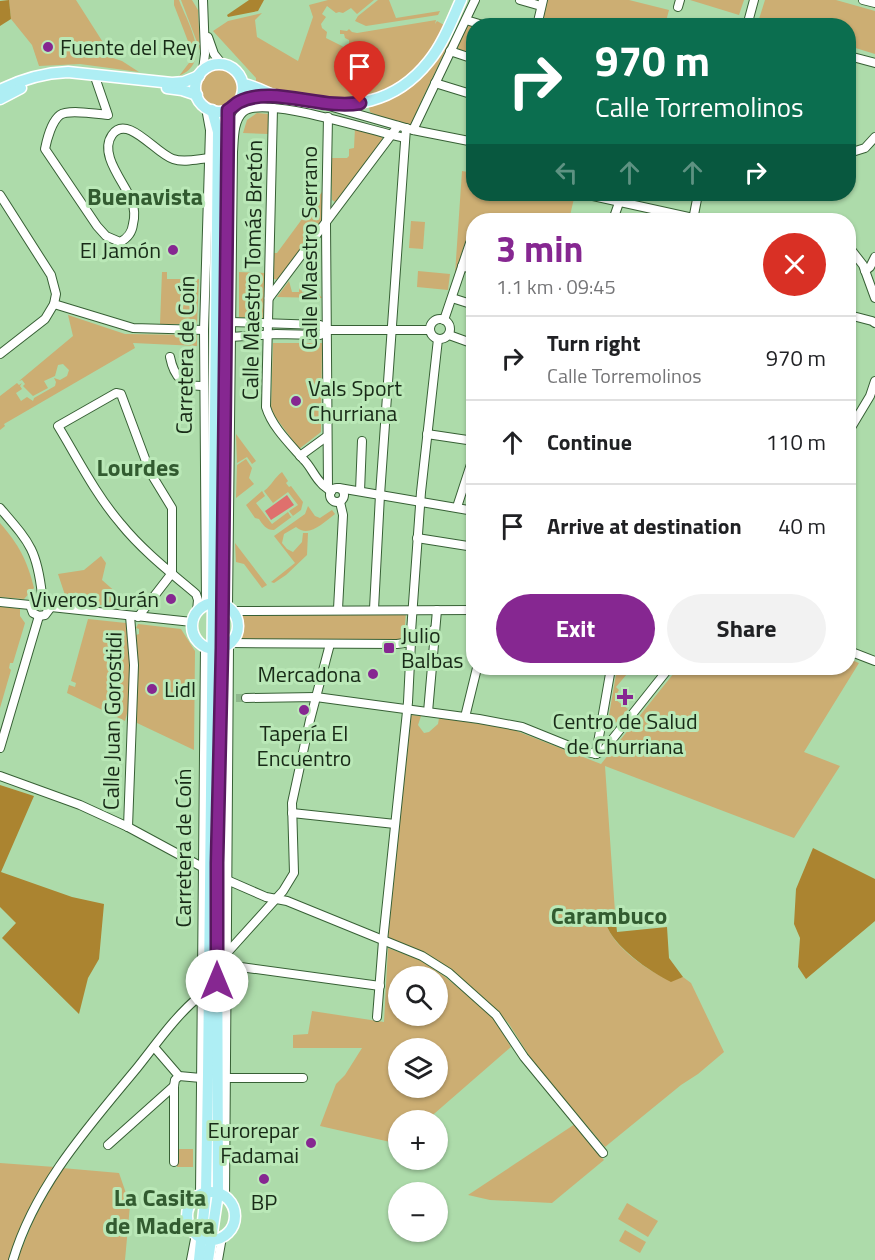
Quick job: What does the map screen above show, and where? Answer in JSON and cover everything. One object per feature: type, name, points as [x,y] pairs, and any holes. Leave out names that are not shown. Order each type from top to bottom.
[{"type":"main road","points":[[243,84],[274,95],[320,104],[350,105],[387,95],[418,74],[431,59],[461,0]]},
{"type":"main road","points":[[0,90],[25,78],[53,72],[172,83],[184,82],[212,65],[222,64],[236,70],[243,84],[238,103]]},
{"type":"main road","points":[[201,73],[195,88],[197,95],[209,109],[218,132],[220,646],[212,1194],[208,1260]]},
{"type":"main road","points":[[0,99],[32,84],[51,79],[68,78],[182,90],[197,95]]},
{"type":"main road","points":[[209,109],[228,110],[238,103],[274,95]]},
{"type":"main road","name":"Carretera de Coín","points":[[220,605],[228,110]]},
{"type":"main road","points":[[220,605],[197,611],[192,622],[194,636],[220,646]]},
{"type":"main road","points":[[220,605],[237,618],[238,630],[220,646]]},
{"type":"main road","points":[[208,1237],[229,1232],[235,1215],[233,1207],[212,1194]]},
{"type":"main road","points":[[208,1237],[188,1221],[187,1213],[189,1206],[212,1194]]},
{"type":"main road","points":[[199,1260],[208,1237]]},
{"type":"street","points":[[201,73],[205,31],[203,0]]},
{"type":"street","points":[[467,18],[475,0]]},
{"type":"street","points":[[520,0],[542,3],[539,18]]},
{"type":"street","points":[[749,18],[754,0]]},
{"type":"street","points":[[863,0],[875,3]]},
{"type":"street","points":[[374,609],[406,128],[435,83],[466,20]]},
{"type":"street","points":[[205,31],[214,54],[222,64]]},
{"type":"street","points":[[450,51],[466,56]]},
{"type":"street","points":[[856,58],[875,63]]},
{"type":"street","points":[[96,80],[108,115],[68,112],[60,115],[52,128],[45,149],[90,218],[106,236],[120,242],[127,238],[133,228],[135,214],[132,200],[110,161],[110,138],[118,129],[133,130],[163,155],[178,161],[209,159]]},
{"type":"street","points":[[435,83],[466,93]]},
{"type":"street","points":[[360,103],[363,112],[379,121]]},
{"type":"street","points":[[320,104],[406,128],[466,140]]},
{"type":"street","name":"Carretera de Coín","points":[[220,605],[231,337],[234,144],[237,120],[243,112],[253,107],[273,108]]},
{"type":"street","points":[[273,108],[328,117],[405,138]]},
{"type":"street","name":"Calle Maestro Tomás Bretón","points":[[273,108],[266,407],[269,416],[322,485],[333,489],[331,499],[341,506],[343,515],[338,609]]},
{"type":"street","name":"Carretera de Coín","points":[[209,109],[204,386],[220,605]]},
{"type":"street","name":"Calle Maestro Serrano","points":[[328,117],[326,438],[333,489]]},
{"type":"street","name":"Carretera de Coín","points":[[227,127],[234,144]]},
{"type":"street","points":[[269,298],[390,135],[406,128]]},
{"type":"street","points":[[856,151],[865,148],[875,137]]},
{"type":"street","points":[[0,195],[51,275],[56,294],[54,304],[45,319],[0,354]]},
{"type":"street","points":[[631,201],[672,213]]},
{"type":"street","points":[[444,320],[466,254]]},
{"type":"street","points":[[865,271],[875,257]]},
{"type":"street","points":[[856,258],[865,271],[875,298]]},
{"type":"street","points":[[462,266],[466,267]]},
{"type":"street","points":[[452,298],[466,302]]},
{"type":"street","points":[[54,304],[133,328],[204,330]]},
{"type":"street","points":[[856,317],[875,323]]},
{"type":"street","points":[[444,320],[450,328],[449,334],[444,339],[432,336],[430,330],[434,321],[444,320]]},
{"type":"street","points":[[231,322],[320,325],[327,330]]},
{"type":"street","points":[[231,337],[320,334],[327,330],[430,330]]},
{"type":"street","points":[[449,334],[466,341]]},
{"type":"street","points":[[377,1017],[414,640],[411,632],[420,501],[438,339]]},
{"type":"street","points":[[170,357],[185,384],[204,386]]},
{"type":"street","points":[[856,419],[870,396],[875,381]]},
{"type":"street","points":[[134,616],[172,573],[172,508],[150,472],[121,394],[116,393],[58,426],[107,507],[136,541],[172,573],[196,594],[197,611]]},
{"type":"street","points":[[427,434],[466,440]]},
{"type":"street","points":[[300,456],[326,438]]},
{"type":"street","points":[[360,491],[362,441]]},
{"type":"street","points":[[457,507],[466,479]]},
{"type":"street","points":[[333,489],[360,491],[466,509]]},
{"type":"street","points":[[0,508],[27,540],[33,552],[38,563],[42,595]]},
{"type":"street","points":[[417,538],[466,546]]},
{"type":"street","points":[[42,595],[50,600],[51,607],[45,615],[39,616],[33,613],[30,605],[35,596],[42,595]]},
{"type":"street","points":[[0,602],[30,605]]},
{"type":"street","points":[[220,605],[466,610]]},
{"type":"street","points":[[51,607],[192,622]]},
{"type":"street","points":[[428,712],[437,610]]},
{"type":"street","points":[[0,748],[39,616]]},
{"type":"street","name":"Calle Juan Gorostidi","points":[[128,827],[134,616]]},
{"type":"street","points":[[220,646],[397,644],[414,640],[435,629]]},
{"type":"street","points":[[226,953],[276,899],[294,873],[292,803],[330,644]]},
{"type":"street","name":"Carretera de Coín","points":[[212,1194],[226,1078],[227,880],[232,698],[220,646]]},
{"type":"street","name":"Carretera de Coín","points":[[212,1194],[201,1078],[202,867],[220,646]]},
{"type":"street","points":[[856,654],[875,661]]},
{"type":"street","points":[[465,717],[475,675]]},
{"type":"street","points":[[596,754],[610,675]]},
{"type":"street","points":[[246,698],[316,697],[465,717],[522,727],[579,750],[596,754],[603,751],[663,675]]},
{"type":"street","points":[[0,776],[80,805],[128,827],[202,867]]},
{"type":"street","points":[[292,813],[395,824]]},
{"type":"street","points":[[227,880],[287,901],[422,956],[449,973],[496,1015],[524,1057],[603,1153]]},
{"type":"street","points":[[226,965],[380,986]]},
{"type":"street","points":[[13,1260],[31,1215],[57,1170],[154,1047],[191,1003],[201,995]]},
{"type":"street","points":[[154,1047],[179,1076]]},
{"type":"street","points":[[174,1162],[174,1080],[179,1076],[201,1078]]},
{"type":"street","points":[[226,1078],[303,1078]]},
{"type":"street","points":[[108,1145],[174,1086]]},
{"type":"street","points":[[191,1260],[208,1237]]},
{"type":"street","points":[[208,1237],[218,1260]]},
{"type":"shaded area","points":[[9,0],[76,0],[113,58],[139,72],[80,64],[39,66],[32,45],[11,19]]},
{"type":"shaded area","points":[[9,0],[11,19],[0,26],[0,1]]},
{"type":"shaded area","points":[[174,0],[179,0],[188,20],[196,52],[195,62],[189,70],[179,76],[192,59],[191,49]]},
{"type":"shaded area","points":[[181,0],[192,0],[198,10],[200,50]]},
{"type":"shaded area","points":[[249,0],[264,0],[258,11],[228,17],[227,15]]},
{"type":"shaded area","points":[[328,0],[374,0],[357,14],[351,8],[343,13],[336,13],[327,6],[322,14],[326,17],[321,24],[327,32],[326,38],[344,47],[349,44],[349,40],[344,34],[340,34],[340,30],[349,29],[357,33],[436,20],[435,24],[437,21],[444,25],[424,60],[403,80],[364,97],[342,99],[298,95],[256,82],[256,78],[213,31],[228,21],[262,13],[255,20],[257,37],[298,61],[313,17],[309,5]]},
{"type":"shaded area","points":[[378,0],[389,0],[396,18],[440,11],[438,15],[366,26],[355,21]]},
{"type":"shaded area","points":[[547,0],[629,0],[669,10],[667,18],[542,18]]},
{"type":"shaded area","points":[[690,0],[744,0],[739,15]]},
{"type":"shaded area","points":[[765,0],[836,0],[875,11],[875,54],[856,48],[856,18],[759,18]]},
{"type":"shaded area","points":[[466,26],[466,53],[459,50],[457,45]]},
{"type":"shaded area","points":[[449,40],[417,110],[413,124],[383,118],[370,112],[369,107],[436,57]]},
{"type":"shaded area","points":[[219,68],[232,74],[238,87],[232,100],[219,106],[206,100],[200,87],[206,74]]},
{"type":"shaded area","points":[[257,113],[268,114],[268,134],[243,133],[247,120]]},
{"type":"shaded area","points":[[355,128],[382,137],[383,140],[335,202],[332,200],[331,158],[349,156],[349,149],[354,148]]},
{"type":"shaded area","points":[[462,171],[466,172],[466,201],[573,201],[571,213],[466,213],[466,240],[455,274]]},
{"type":"shaded area","points":[[322,192],[322,222],[279,280],[274,279],[274,253],[277,253]]},
{"type":"shaded area","points":[[411,221],[425,222],[423,249],[409,248]]},
{"type":"shaded area","points":[[418,271],[450,274],[448,290],[417,287]]},
{"type":"shaded area","points":[[162,272],[167,272],[167,279],[199,279],[197,324],[160,324]]},
{"type":"shaded area","points":[[239,272],[265,273],[264,318],[239,317]]},
{"type":"shaded area","points":[[289,281],[292,292],[299,292],[299,288],[302,288],[302,292],[309,292],[311,288],[312,293],[318,293],[322,298],[277,297]]},
{"type":"shaded area","points":[[68,315],[125,334],[197,335],[197,346],[133,343],[135,348],[4,424],[5,426],[0,430],[0,396],[17,383],[19,385],[22,383],[20,386],[22,389],[16,393],[21,401],[27,397],[33,401],[34,398],[55,386],[54,378],[60,380],[67,376],[69,370],[63,364],[58,365],[55,376],[44,381],[48,388],[33,396],[23,386],[25,384],[22,380],[19,381],[73,336]]},
{"type":"shaded area","name":"Vals Sport Churriana","points":[[273,343],[322,343],[321,432],[299,449],[274,415],[271,407]]},
{"type":"shaded area","points":[[236,434],[256,461],[252,464],[247,457],[237,463]]},
{"type":"shaded area","points":[[246,459],[252,468],[249,478],[254,484],[236,498],[237,465]]},
{"type":"shaded area","points":[[282,472],[288,481],[286,483],[303,502],[301,510],[293,516],[289,511],[298,505],[288,492],[273,503],[264,491]]},
{"type":"shaded area","points":[[262,491],[265,496],[256,503],[272,524],[288,512],[291,517],[293,516],[271,530],[255,518],[246,505]]},
{"type":"shaded area","points":[[287,495],[294,505],[271,520],[265,511]]},
{"type":"shaded area","points":[[308,506],[315,516],[320,518],[332,510],[335,514],[311,530],[301,530],[296,527],[284,534],[282,543],[293,552],[302,542],[303,533],[308,533],[307,555],[286,575],[274,583],[271,582],[295,563],[274,536],[305,514]]},
{"type":"shaded area","points":[[0,523],[22,553],[31,578],[34,588],[24,599],[0,597]]},
{"type":"shaded area","points":[[235,543],[267,585],[262,588],[244,564],[236,562]]},
{"type":"shaded area","points":[[101,556],[106,563],[102,580],[135,609],[67,601],[58,574],[84,570]]},
{"type":"shaded area","points":[[0,606],[20,609],[20,616],[25,623],[13,663],[10,663],[11,670],[0,708]]},
{"type":"shaded area","points":[[242,613],[406,613],[404,636],[401,639],[241,640],[244,629]]},
{"type":"shaded area","points":[[88,619],[126,623],[131,685],[125,721],[67,693],[69,685],[75,687],[76,683],[71,681]]},
{"type":"shaded area","points":[[138,624],[181,629],[195,651],[194,750],[137,723],[136,635],[139,634],[139,629],[136,628]]},
{"type":"shaded area","points":[[616,675],[626,675],[616,687],[619,690],[616,700],[628,709],[613,726],[608,721]]},
{"type":"shaded area","points":[[672,675],[852,675],[804,752],[840,766],[794,838],[605,766],[615,912],[606,924],[610,933],[624,950],[642,965],[671,981],[683,977],[691,983],[724,1052],[605,1147],[533,1062],[509,1024],[496,1009],[448,966],[388,938],[409,719],[412,715],[421,716],[418,725],[424,733],[429,732],[438,724],[439,718],[509,728],[601,764]]},
{"type":"shaded area","points":[[0,785],[34,796],[1,872],[72,897],[104,904],[99,959],[88,978],[79,1014],[2,938],[16,923],[0,907]]},
{"type":"shaded area","points":[[813,848],[875,879],[875,921],[806,979],[798,967],[800,938],[794,924],[796,889]]},
{"type":"shaded area","points":[[615,912],[617,932],[667,927],[669,958],[683,977],[671,982],[653,972],[624,950],[610,933],[606,924]]},
{"type":"shaded area","points":[[388,948],[420,960],[429,966],[388,966],[388,1026],[448,1026],[448,979],[493,1016],[511,1047],[439,1110],[388,1110],[388,1141],[320,1126],[336,1084],[345,1075],[362,1048],[293,1048],[293,1035],[308,1034],[312,1011],[384,1022]]},
{"type":"shaded area","points":[[575,1124],[604,1160],[552,1203],[490,1200],[468,1195]]},
{"type":"shaded area","points":[[177,1149],[193,1149],[193,1167],[177,1167]]},
{"type":"shaded area","points":[[0,1163],[55,1167],[23,1224],[9,1260],[0,1260]]},
{"type":"shaded area","points":[[62,1168],[119,1173],[130,1205],[125,1260],[17,1260],[35,1217]]},
{"type":"shaded area","points":[[627,1203],[658,1221],[648,1237],[618,1219]]},
{"type":"shaded area","points":[[625,1230],[646,1242],[640,1253],[619,1241]]},
{"type":"tunnel","points":[[236,698],[246,698]]},
{"type":"place","name":"Fuente del Rey","points":[[48,47]]},
{"type":"place","name":"El Jamón","points":[[173,250]]},
{"type":"place","name":"Vals Sport Churriana","points":[[296,401]]},
{"type":"place","name":"Viveros Durán","points":[[171,599]]},
{"type":"place","name":"Julio Balbas","points":[[389,648]]},
{"type":"place","name":"Mercadona","points":[[373,674]]},
{"type":"place","name":"Lidl","points":[[152,689]]},
{"type":"place","name":"Centro de Salud de Churriana","points":[[625,697]]},
{"type":"place","name":"Tapería El Encuentro","points":[[304,710]]},
{"type":"place","name":"Eurorepar Fadamai","points":[[311,1143]]},
{"type":"place","name":"BP","points":[[264,1179]]},
{"type":"district","name":"Buenavista","points":[[145,197]]},
{"type":"district","name":"Lourdes","points":[[138,468]]},
{"type":"district","name":"Carambuco","points":[[609,916]]},
{"type":"district","name":"La Casita de Madera","points":[[160,1212]]},
{"type":"route","points":[[217,981],[228,110],[247,100],[274,95],[320,104],[360,103]]}]
